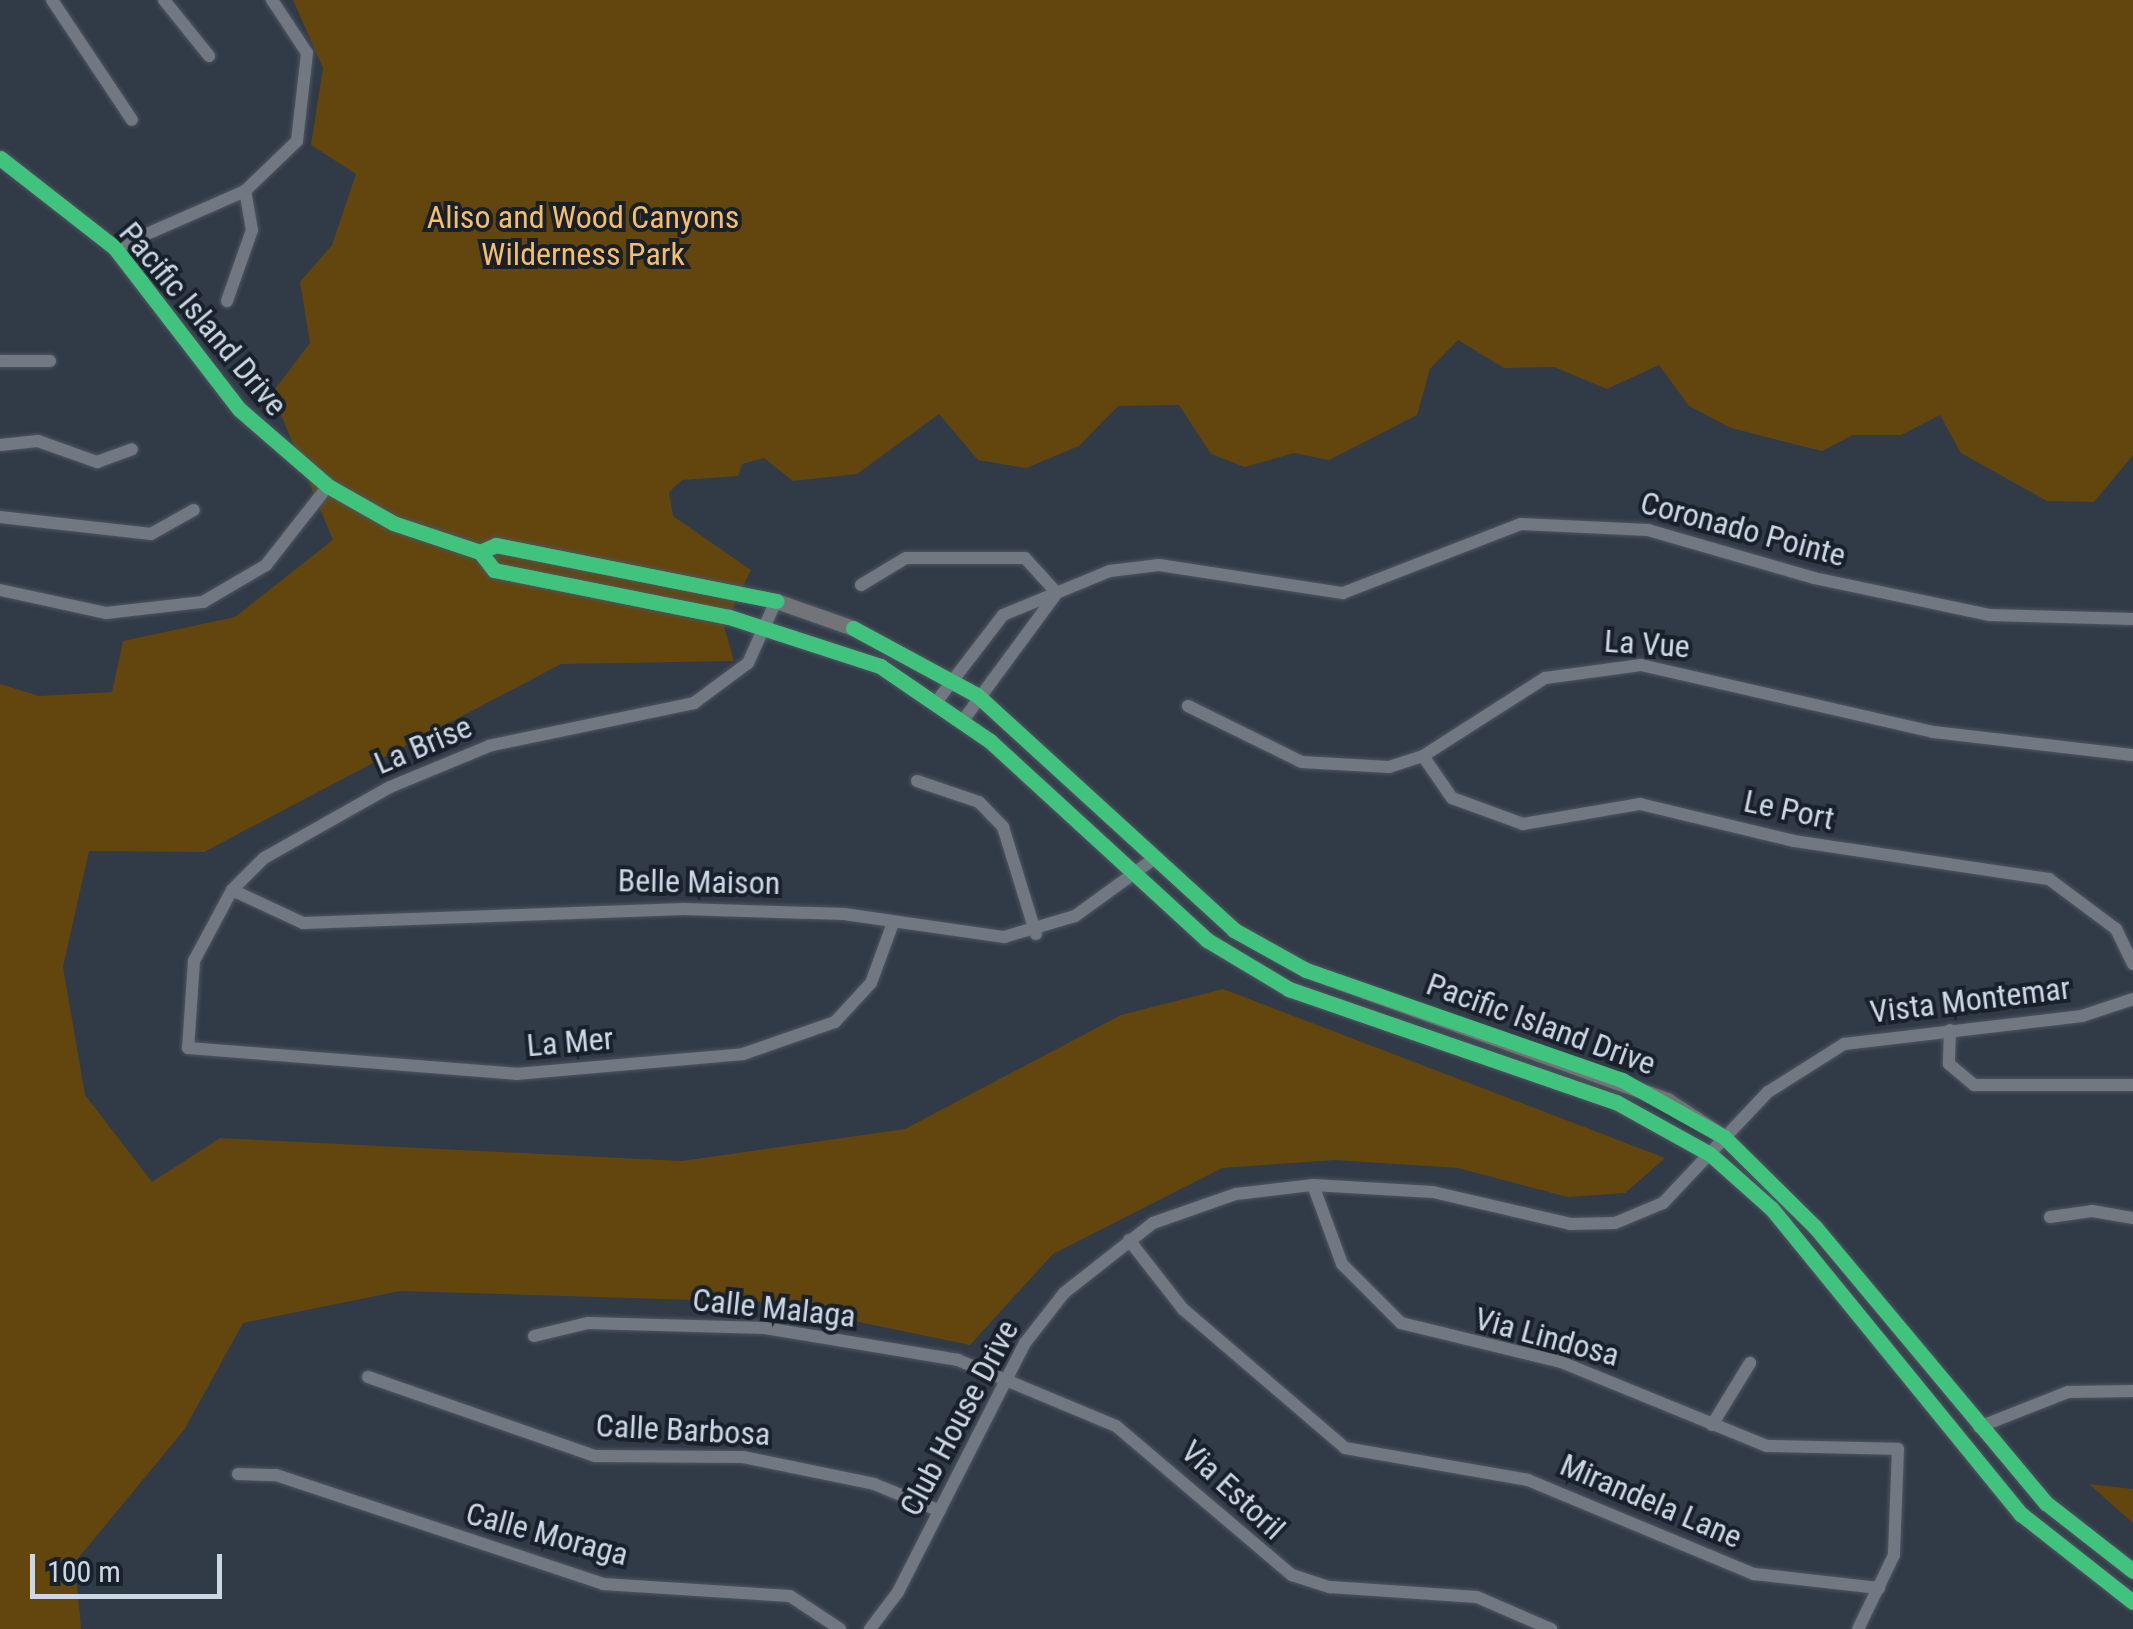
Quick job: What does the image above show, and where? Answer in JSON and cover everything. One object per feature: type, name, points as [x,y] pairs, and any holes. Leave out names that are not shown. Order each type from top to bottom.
[{"type":"main road","name":"Pacific Island Drive","points":[[0,158],[115,248],[239,410],[328,486],[403,527],[480,552],[494,570],[767,626],[880,666],[964,719],[1206,940],[1289,989],[1616,1102],[1710,1154],[1772,1208],[2021,1514],[2133,1602]]},
{"type":"main road","name":"Pacific Island Drive","points":[[480,552],[496,544],[776,601],[953,681],[977,696],[1150,861],[1234,930],[1306,970],[1568,1058],[1667,1100],[1724,1137],[1816,1227],[2046,1503],[2133,1571]]},
{"type":"main road","points":[[1939,1415],[1979,1427],[1988,1471]]},
{"type":"street","points":[[52,0],[132,120]]},
{"type":"street","points":[[164,0],[209,56]]},
{"type":"street","points":[[115,248],[245,190],[281,165],[308,111],[306,53],[272,0]]},
{"type":"street","points":[[227,301],[252,230],[245,190]]},
{"type":"street","points":[[0,361],[50,362]]},
{"type":"street","points":[[0,445],[38,441],[97,462],[132,449]]},
{"type":"street","points":[[0,590],[106,613],[204,602],[266,566],[328,486]]},
{"type":"street","points":[[0,517],[150,534],[194,510]]},
{"type":"street","name":"Coronado Pointe","points":[[937,701],[1003,615],[1110,571],[1159,565],[1343,593],[1485,534],[1605,522],[1944,607],[2133,619]]},
{"type":"street","points":[[861,585],[906,558],[1025,558],[1056,594]]},
{"type":"street","name":"Coronado Pointe","points":[[964,719],[977,696],[1056,594]]},
{"type":"street","name":"La Brise","points":[[188,1048],[194,961],[232,890],[299,835],[454,758],[533,732],[694,704],[748,663],[776,601]]},
{"type":"street","name":"La Vue","points":[[1188,706],[1315,764],[1390,768],[1423,756],[1545,678],[1611,664],[1672,668],[1933,732],[2133,755]]},
{"type":"street","name":"Le Port","points":[[1423,756],[1452,798],[1524,824],[1640,804],[1794,841],[2049,879],[2116,930],[2133,964]]},
{"type":"street","points":[[917,780],[978,802],[1003,826],[1036,934]]},
{"type":"street","name":"Belle Maison","points":[[232,890],[304,923],[590,908],[892,922],[971,936],[1036,934],[1133,877],[1150,861]]},
{"type":"street","name":"La Mer","points":[[188,1048],[516,1074],[743,1054],[808,1039],[854,1005],[892,922]]},
{"type":"street","name":"Vista Montemar","points":[[1724,1137],[1768,1092],[1844,1044],[2082,1016],[2133,998]]},
{"type":"street","points":[[1950,1030],[1949,1064],[1974,1085],[2133,1085]]},
{"type":"street","name":"Club House Drive","points":[[870,1629],[940,1511],[1006,1378],[1064,1293],[1129,1240],[1236,1194],[1313,1186],[1433,1192],[1598,1226],[1663,1203],[1724,1137]]},
{"type":"street","name":"Via Lindosa","points":[[1313,1186],[1342,1264],[1401,1323],[1561,1362],[1712,1425],[1791,1449],[1898,1450],[1900,1518],[1879,1588]]},
{"type":"street","points":[[2050,1218],[2092,1211],[2133,1218]]},
{"type":"street","name":"Mirandela Lane","points":[[1129,1240],[1183,1309],[1345,1448],[1544,1485],[1754,1574],[1879,1588]]},
{"type":"street","name":"Calle Malaga","points":[[534,1336],[588,1323],[765,1328],[958,1360],[1006,1378]]},
{"type":"street","points":[[1712,1425],[1750,1364]]},
{"type":"street","name":"Calle Barbosa","points":[[368,1377],[595,1456],[744,1456],[874,1484],[940,1511]]},
{"type":"street","name":"Via Estoril","points":[[1006,1378],[1116,1426],[1292,1576],[1330,1587],[1477,1597],[1551,1629]]},
{"type":"street","points":[[1979,1427],[2068,1392],[2133,1391]]},
{"type":"street","name":"Calle Moraga","points":[[238,1474],[276,1475],[603,1584],[790,1596],[840,1629]]},
{"type":"street","points":[[1858,1629],[1879,1588]]},
{"type":"green space","name":"Aliso and Wood Canyons Wilderness Park","points":[[293,0],[2133,0],[2133,455],[2094,502],[2047,501],[1961,453],[1940,415],[1901,435],[1853,435],[1822,451],[1731,428],[1689,406],[1659,365],[1607,389],[1554,367],[1504,368],[1458,340],[1430,369],[1417,415],[1329,460],[1294,453],[1245,467],[1211,454],[1179,405],[1118,406],[1079,446],[1026,468],[978,460],[939,414],[857,474],[793,481],[764,458],[742,464],[738,476],[682,480],[669,492],[673,516],[751,570],[724,626],[734,661],[561,664],[204,852],[89,851],[63,967],[85,1095],[152,1182],[220,1138],[682,1161],[905,1129],[1121,1015],[1223,989],[1665,1158],[1625,1193],[1568,1197],[1458,1168],[1335,1160],[1222,1168],[1053,1254],[970,1345],[762,1302],[400,1291],[243,1323],[184,1430],[75,1562],[81,1629],[0,1629],[0,684],[39,696],[112,692],[123,641],[235,617],[333,540],[272,393],[310,343],[300,282],[332,245],[356,174],[311,145],[323,68]]},
{"type":"green space","points":[[2089,1484],[2133,1489],[2133,1523]]},
{"type":"cycle path","points":[[0,158],[115,248],[239,409],[328,486],[393,523],[480,552],[494,570],[729,617],[880,666],[990,741],[1207,940],[1289,989],[1616,1102],[1710,1154],[1772,1209],[2021,1514],[2133,1602]]},
{"type":"cycle path","points":[[480,552],[496,545],[776,601]]},
{"type":"cycle path","points":[[853,628],[977,695],[1234,930],[1306,970],[1622,1080],[1724,1137],[1815,1227],[2046,1503],[2133,1571]]}]
